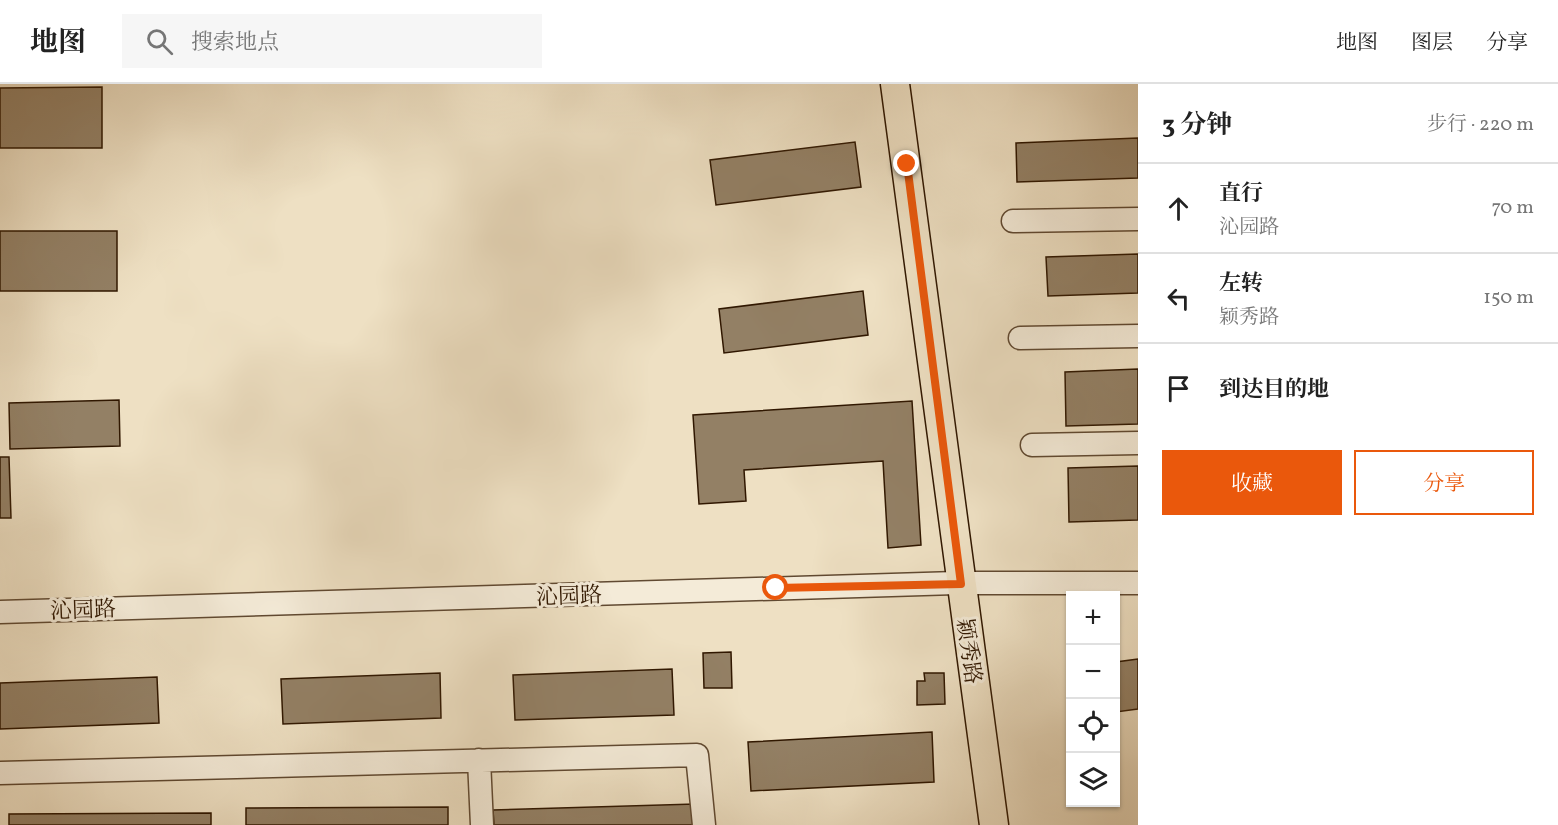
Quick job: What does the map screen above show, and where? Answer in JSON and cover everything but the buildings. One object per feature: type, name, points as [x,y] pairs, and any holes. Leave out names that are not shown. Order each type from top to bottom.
[{"type":"main road","name":"颖秀路","points":[[895,84],[994,825]]},
{"type":"street","points":[[1013,221],[1138,219]]},
{"type":"street","points":[[1020,338],[1138,336]]},
{"type":"street","points":[[1032,445],[1138,443]]},
{"type":"street","name":"沁园路","points":[[0,612],[961,584],[1138,583]]},
{"type":"street","points":[[0,773],[697,755],[704,825]]},
{"type":"street","points":[[479,760],[482,825]]},
{"type":"route","points":[[776,588],[961,584],[907,164]]}]
